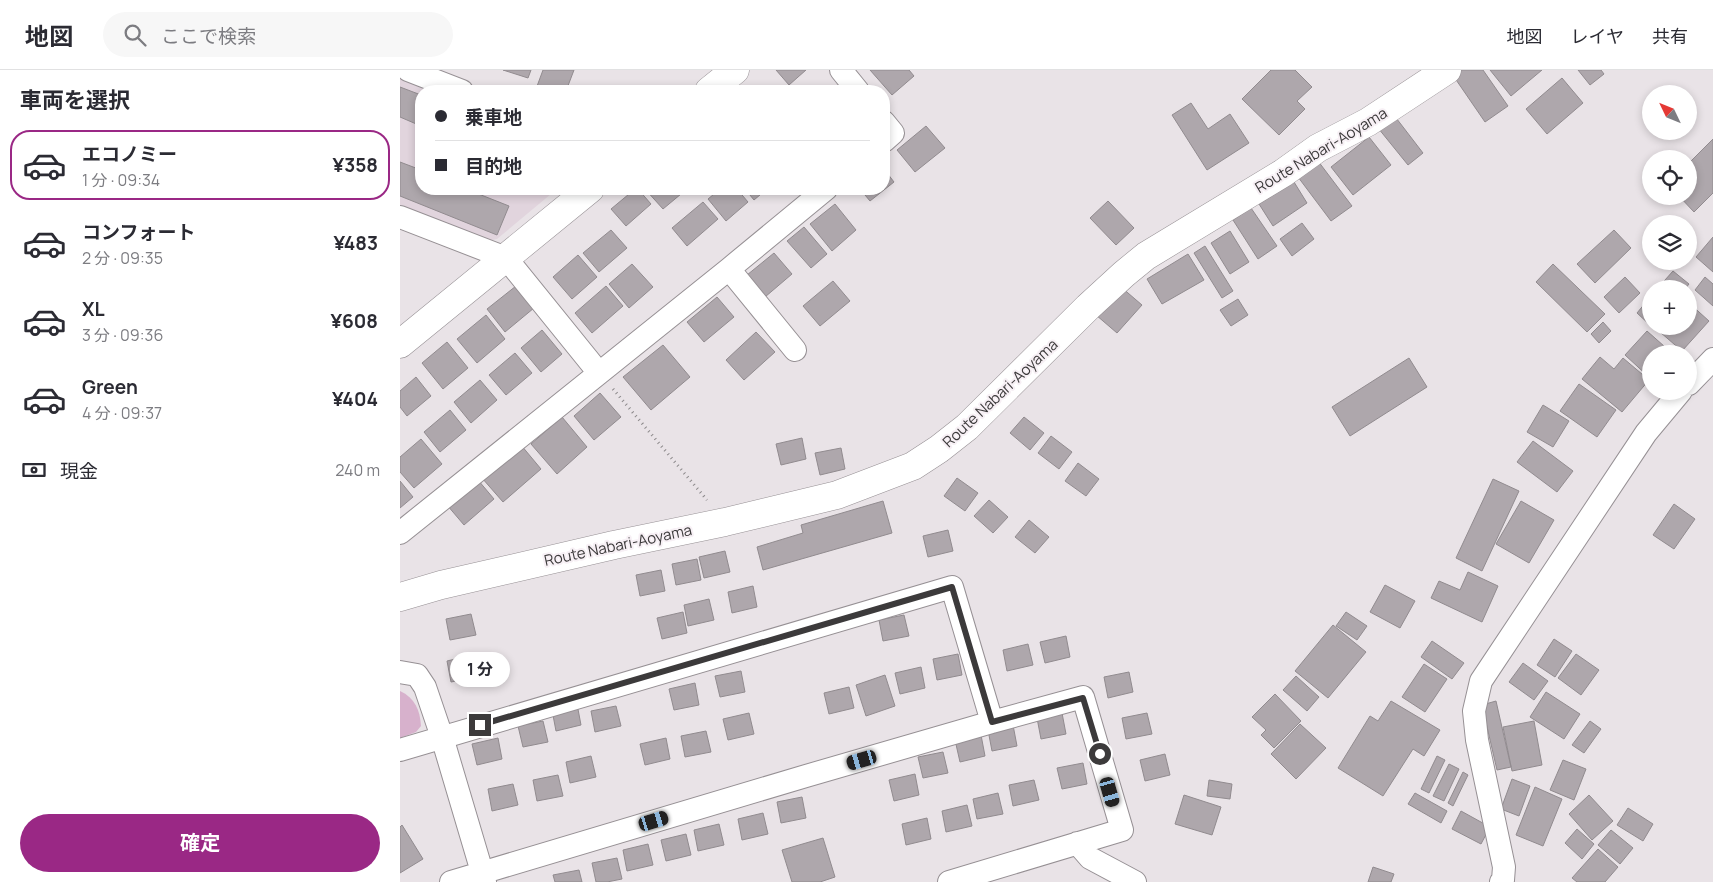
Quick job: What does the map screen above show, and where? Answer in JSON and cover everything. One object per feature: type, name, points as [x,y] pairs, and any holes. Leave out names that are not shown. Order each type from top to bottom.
[{"type":"main road","points":[[716,85],[735,70]]},
{"type":"main road","name":"Route Nabari-Aoyama","points":[[400,597],[451,583],[614,545],[837,496],[912,466],[939,450],[980,414],[1088,307],[1146,256],[1283,173],[1318,148],[1368,122],[1447,70]]},
{"type":"main road","points":[[400,344],[583,195]]},
{"type":"street","points":[[408,70],[447,85]]},
{"type":"street","points":[[841,70],[853,85]]},
{"type":"street","points":[[400,533],[729,270],[819,195]]},
{"type":"street","points":[[400,217],[506,258],[599,373]]},
{"type":"street","points":[[729,270],[795,350]]},
{"type":"street","points":[[1697,376],[1713,359]]},
{"type":"street","points":[[1501,882],[1503,880],[1504,868],[1477,740],[1474,711],[1481,681],[1646,433],[1674,400]]},
{"type":"street","points":[[400,750],[442,736],[952,587],[992,722]]},
{"type":"street","points":[[400,672],[417,675],[425,688],[442,736],[484,877]]},
{"type":"street","points":[[451,882],[484,877],[992,722],[1083,698],[1122,830],[961,880]]},
{"type":"street","points":[[1077,843],[1090,858],[1135,882]]},
{"type":"path","points":[[599,373],[725,522]]},
{"type":"shaded area","points":[[400,76],[424,85],[415,85],[415,195],[550,195],[497,239],[488,241],[400,206]]},
{"type":"shaded area","points":[[400,691],[416,705],[421,726],[416,732],[400,738]]},
{"type":"building","points":[[503,70],[531,70],[528,78]]},
{"type":"building","points":[[543,70],[574,70],[568,85],[537,85]]},
{"type":"building","points":[[776,70],[806,70],[789,85]]},
{"type":"building","points":[[870,70],[909,70],[914,76],[892,95],[890,93],[890,85],[883,85]]},
{"type":"building","points":[[1271,70],[1295,70],[1312,87],[1297,101],[1305,109],[1279,135],[1242,99]]},
{"type":"building","points":[[1451,70],[1483,70],[1508,106],[1485,122]]},
{"type":"building","points":[[1490,70],[1542,70],[1511,96]]},
{"type":"building","points":[[1578,70],[1601,70],[1604,74],[1590,85]]},
{"type":"building","points":[[1562,78],[1583,103],[1547,134],[1526,109]]},
{"type":"building","points":[[400,87],[415,93],[415,123],[400,117]]},
{"type":"building","points":[[1191,103],[1208,129],[1230,114],[1249,143],[1207,170],[1172,115]]},
{"type":"building","points":[[1390,110],[1423,153],[1408,165],[1374,123]]},
{"type":"building","points":[[926,126],[945,148],[915,172],[897,150]]},
{"type":"building","points":[[1369,137],[1391,165],[1353,195],[1331,167]]},
{"type":"building","points":[[1713,139],[1713,193],[1694,212],[1687,205],[1697,205],[1697,155]]},
{"type":"building","points":[[1315,157],[1352,206],[1331,221],[1295,173]]},
{"type":"building","points":[[400,162],[415,168],[415,195],[481,195],[509,206],[497,235],[400,196]]},
{"type":"building","points":[[890,177],[894,182],[890,185]]},
{"type":"building","points":[[1294,182],[1307,203],[1273,226],[1259,204]]},
{"type":"building","points":[[628,195],[643,195],[651,204],[626,226],[611,209]]},
{"type":"building","points":[[650,195],[680,195],[663,209]]},
{"type":"building","points":[[713,195],[742,195],[748,202],[726,221],[708,199]]},
{"type":"building","points":[[750,195],[760,195],[754,200]]},
{"type":"building","points":[[865,195],[878,195],[870,201]]},
{"type":"building","points":[[1108,201],[1134,228],[1116,245],[1090,218]]},
{"type":"building","points":[[703,202],[718,219],[687,246],[672,228]]},
{"type":"building","points":[[835,204],[856,230],[832,251],[810,224]]},
{"type":"building","points":[[1251,208],[1277,246],[1258,259],[1233,220]]},
{"type":"building","points":[[1302,223],[1314,239],[1292,256],[1280,239]]},
{"type":"building","points":[[804,227],[827,254],[811,268],[787,241]]},
{"type":"building","points":[[611,230],[627,248],[599,272],[583,253]]},
{"type":"building","points":[[1614,230],[1631,248],[1595,283],[1577,264]]},
{"type":"building","points":[[1230,231],[1249,262],[1230,274],[1211,243]]},
{"type":"building","points":[[1713,237],[1713,272],[1697,256]]},
{"type":"building","points":[[1205,246],[1233,291],[1222,298],[1194,253]]},
{"type":"building","points":[[774,253],[792,274],[765,297],[747,275]]},
{"type":"building","points":[[1188,254],[1204,280],[1162,304],[1147,279]]},
{"type":"building","points":[[578,255],[597,277],[572,299],[553,277]]},
{"type":"building","points":[[632,264],[653,287],[629,308],[609,284]]},
{"type":"building","points":[[1553,264],[1605,314],[1587,332],[1536,282]]},
{"type":"building","points":[[1673,271],[1684,280],[1665,280]]},
{"type":"building","points":[[1625,277],[1640,293],[1619,313],[1604,297]]},
{"type":"building","points":[[1705,277],[1713,284],[1713,306],[1697,292],[1697,287]]},
{"type":"building","points":[[833,281],[850,301],[820,326],[803,306]]},
{"type":"building","points":[[516,286],[534,308],[505,332],[487,309]]},
{"type":"building","points":[[606,286],[623,306],[592,333],[575,313]]},
{"type":"building","points":[[1121,287],[1142,305],[1117,333],[1096,315]]},
{"type":"building","points":[[717,297],[734,317],[704,342],[687,322]]},
{"type":"building","points":[[1238,299],[1248,315],[1231,326],[1220,310]]},
{"type":"building","points":[[1642,307],[1642,318],[1637,313]]},
{"type":"building","points":[[1697,310],[1709,321],[1697,334]]},
{"type":"building","points":[[486,315],[505,339],[477,363],[457,339]]},
{"type":"building","points":[[1603,322],[1611,331],[1599,343],[1591,334]]},
{"type":"building","points":[[542,330],[562,354],[541,372],[521,348]]},
{"type":"building","points":[[756,332],[775,352],[744,380],[726,360]]},
{"type":"building","points":[[1643,335],[1652,335],[1663,345],[1642,345],[1642,371],[1625,355]]},
{"type":"building","points":[[1663,335],[1696,335],[1687,345],[1675,345]]},
{"type":"building","points":[[447,342],[468,368],[443,389],[422,363]]},
{"type":"building","points":[[663,345],[690,377],[651,410],[623,377]]},
{"type":"building","points":[[515,353],[532,373],[506,395],[489,375]]},
{"type":"building","points":[[1600,357],[1614,369],[1623,358],[1642,374],[1642,388],[1622,412],[1582,379]]},
{"type":"building","points":[[1409,358],[1427,387],[1350,436],[1332,407]]},
{"type":"building","points":[[416,377],[431,396],[407,416],[400,407],[400,391]]},
{"type":"building","points":[[480,380],[497,400],[471,423],[454,402]]},
{"type":"building","points":[[1579,384],[1616,410],[1597,437],[1560,411]]},
{"type":"building","points":[[600,393],[621,417],[594,440],[574,416]]},
{"type":"building","points":[[1543,405],[1569,421],[1553,447],[1527,432]]},
{"type":"building","points":[[450,410],[466,430],[440,452],[424,432]]},
{"type":"building","points":[[562,417],[587,447],[557,474],[531,444]]},
{"type":"building","points":[[1024,417],[1044,433],[1030,450],[1010,433]]},
{"type":"building","points":[[1051,436],[1072,452],[1059,469],[1038,453]]},
{"type":"building","points":[[802,438],[806,459],[781,465],[776,444]]},
{"type":"building","points":[[421,439],[442,464],[414,488],[400,472],[400,457]]},
{"type":"building","points":[[1533,441],[1573,471],[1557,492],[1517,462]]},
{"type":"building","points":[[521,445],[541,469],[503,502],[482,478]]},
{"type":"building","points":[[841,448],[845,469],[820,475],[815,453]]},
{"type":"building","points":[[1078,463],[1099,479],[1086,496],[1065,481]]},
{"type":"building","points":[[957,478],[978,493],[965,511],[944,496]]},
{"type":"building","points":[[1493,479],[1519,491],[1482,571],[1456,558]]},
{"type":"building","points":[[478,480],[494,499],[464,525],[447,505]]},
{"type":"building","points":[[400,481],[413,497],[400,508]]},
{"type":"building","points":[[989,500],[1008,517],[993,533],[974,516]]},
{"type":"building","points":[[883,501],[892,533],[763,570],[757,547],[803,533],[801,525]]},
{"type":"building","points":[[1521,501],[1554,520],[1529,563],[1496,544]]},
{"type":"building","points":[[1674,504],[1695,519],[1674,549],[1653,535]]},
{"type":"building","points":[[1029,520],[1049,537],[1035,553],[1015,537]]},
{"type":"building","points":[[948,530],[953,551],[928,557],[923,536]]},
{"type":"building","points":[[725,551],[730,572],[704,578],[699,557]]},
{"type":"building","points":[[697,559],[701,580],[676,585],[672,564]]},
{"type":"building","points":[[661,570],[665,591],[640,596],[636,575]]},
{"type":"building","points":[[1468,572],[1498,586],[1482,622],[1431,598],[1439,581],[1460,590]]},
{"type":"building","points":[[1385,585],[1415,601],[1400,628],[1370,612]]},
{"type":"building","points":[[753,586],[757,607],[732,613],[728,592]]},
{"type":"building","points":[[709,599],[714,620],[688,626],[684,605]]},
{"type":"building","points":[[683,612],[687,633],[662,639],[657,618]]},
{"type":"building","points":[[1346,612],[1367,626],[1357,640],[1336,626]]},
{"type":"building","points":[[471,614],[476,635],[450,640],[446,619]]},
{"type":"building","points":[[904,615],[909,636],[883,641],[879,620]]},
{"type":"building","points":[[1333,625],[1366,652],[1328,698],[1295,671]]},
{"type":"building","points":[[1066,636],[1070,657],[1045,663],[1040,642]]},
{"type":"building","points":[[1554,639],[1572,651],[1555,677],[1537,665]]},
{"type":"building","points":[[1432,641],[1464,663],[1452,679],[1421,657]]},
{"type":"building","points":[[1028,644],[1033,665],[1007,671],[1003,650]]},
{"type":"building","points":[[958,654],[962,675],[937,680],[933,659]]},
{"type":"building","points":[[1576,654],[1599,670],[1581,695],[1558,678]]},
{"type":"building","points":[[472,655],[477,677],[451,682],[447,661]]},
{"type":"building","points":[[1523,663],[1548,681],[1534,700],[1509,682]]},
{"type":"building","points":[[1424,664],[1447,679],[1425,712],[1402,697]]},
{"type":"building","points":[[921,667],[925,688],[900,694],[895,673]]},
{"type":"building","points":[[741,671],[745,692],[720,697],[715,676]]},
{"type":"building","points":[[1129,672],[1133,692],[1108,698],[1104,677]]},
{"type":"building","points":[[885,675],[895,706],[866,716],[856,685]]},
{"type":"building","points":[[1296,676],[1319,697],[1307,711],[1283,690]]},
{"type":"building","points":[[695,683],[699,705],[674,710],[669,689]]},
{"type":"building","points":[[849,687],[854,708],[829,714],[824,693]]},
{"type":"building","points":[[1546,692],[1580,714],[1564,739],[1530,717]]},
{"type":"building","points":[[1275,694],[1301,721],[1274,748],[1261,735],[1266,730],[1252,717]]},
{"type":"building","points":[[1391,701],[1440,730],[1424,756],[1413,749],[1383,796],[1338,768],[1370,716],[1378,721]]},
{"type":"building","points":[[1496,701],[1511,767],[1497,770],[1482,705]]},
{"type":"building","points":[[577,704],[581,725],[556,731],[552,710]]},
{"type":"building","points":[[616,706],[621,726],[595,732],[591,711]]},
{"type":"building","points":[[749,713],[754,734],[728,740],[723,719]]},
{"type":"building","points":[[1062,713],[1066,734],[1041,739],[1037,718]]},
{"type":"building","points":[[1147,713],[1152,734],[1126,739],[1122,718]]},
{"type":"building","points":[[543,721],[548,742],[523,747],[518,726]]},
{"type":"building","points":[[1534,721],[1542,765],[1512,771],[1503,727]]},
{"type":"building","points":[[1590,721],[1601,729],[1584,753],[1572,745]]},
{"type":"building","points":[[1300,724],[1326,748],[1296,779],[1271,754]]},
{"type":"building","points":[[1013,725],[1017,746],[992,751],[988,730]]},
{"type":"building","points":[[706,731],[711,752],[685,757],[681,736]]},
{"type":"building","points":[[981,735],[985,756],[960,762],[955,740]]},
{"type":"building","points":[[498,738],[502,759],[477,765],[472,744]]},
{"type":"building","points":[[666,738],[670,759],[645,765],[640,744]]},
{"type":"building","points":[[943,752],[948,773],[923,778],[918,757]]},
{"type":"building","points":[[1165,754],[1170,775],[1145,781],[1140,760]]},
{"type":"building","points":[[591,756],[596,777],[570,783],[566,762]]},
{"type":"building","points":[[1437,756],[1445,760],[1429,793],[1421,789]]},
{"type":"building","points":[[1563,760],[1586,769],[1574,800],[1550,790]]},
{"type":"building","points":[[1083,763],[1087,784],[1062,789],[1057,768]]},
{"type":"building","points":[[1449,764],[1459,769],[1444,801],[1433,796]]},
{"type":"building","points":[[1463,772],[1468,775],[1453,806],[1448,803]]},
{"type":"building","points":[[915,774],[919,795],[894,801],[889,780]]},
{"type":"building","points":[[558,775],[563,796],[537,801],[533,780]]},
{"type":"building","points":[[1512,779],[1530,786],[1519,816],[1501,809]]},
{"type":"building","points":[[1034,780],[1039,800],[1013,806],[1009,785]]},
{"type":"building","points":[[1209,780],[1232,784],[1230,799],[1207,796]]},
{"type":"building","points":[[513,784],[518,805],[492,811],[488,789]]},
{"type":"building","points":[[1535,787],[1562,799],[1543,846],[1516,835]]},
{"type":"building","points":[[998,793],[1003,814],[977,819],[973,799]]},
{"type":"building","points":[[1415,793],[1447,811],[1441,823],[1408,804]]},
{"type":"building","points":[[1184,795],[1221,807],[1212,835],[1175,824]]},
{"type":"building","points":[[1589,795],[1613,821],[1592,840],[1569,814]]},
{"type":"building","points":[[802,797],[806,818],[781,823],[777,802]]},
{"type":"building","points":[[967,805],[972,826],[946,832],[942,811]]},
{"type":"building","points":[[1628,808],[1653,824],[1643,841],[1617,825]]},
{"type":"building","points":[[1461,811],[1490,827],[1481,844],[1452,829]]},
{"type":"building","points":[[763,813],[768,834],[742,840],[738,819]]},
{"type":"building","points":[[927,818],[931,839],[906,845],[902,824]]},
{"type":"building","points":[[719,824],[724,845],[698,851],[694,830]]},
{"type":"building","points":[[402,825],[423,859],[400,873],[400,827]]},
{"type":"building","points":[[1577,829],[1594,844],[1582,859],[1565,843]]},
{"type":"building","points":[[1611,830],[1633,848],[1620,864],[1598,845]]},
{"type":"building","points":[[686,834],[691,855],[666,861],[661,840]]},
{"type":"building","points":[[823,838],[835,877],[820,882],[792,882],[782,850]]},
{"type":"building","points":[[648,844],[653,865],[627,871],[623,850]]},
{"type":"building","points":[[1598,849],[1618,867],[1605,882],[1577,882],[1572,878]]},
{"type":"building","points":[[617,858],[622,879],[596,882],[592,863]]},
{"type":"building","points":[[1373,867],[1394,874],[1391,882],[1368,882]]},
{"type":"building","points":[[579,870],[582,882],[555,882],[553,875]]},
{"type":"route","points":[[480,725],[952,587],[992,722],[1083,698],[1100,754]]}]
